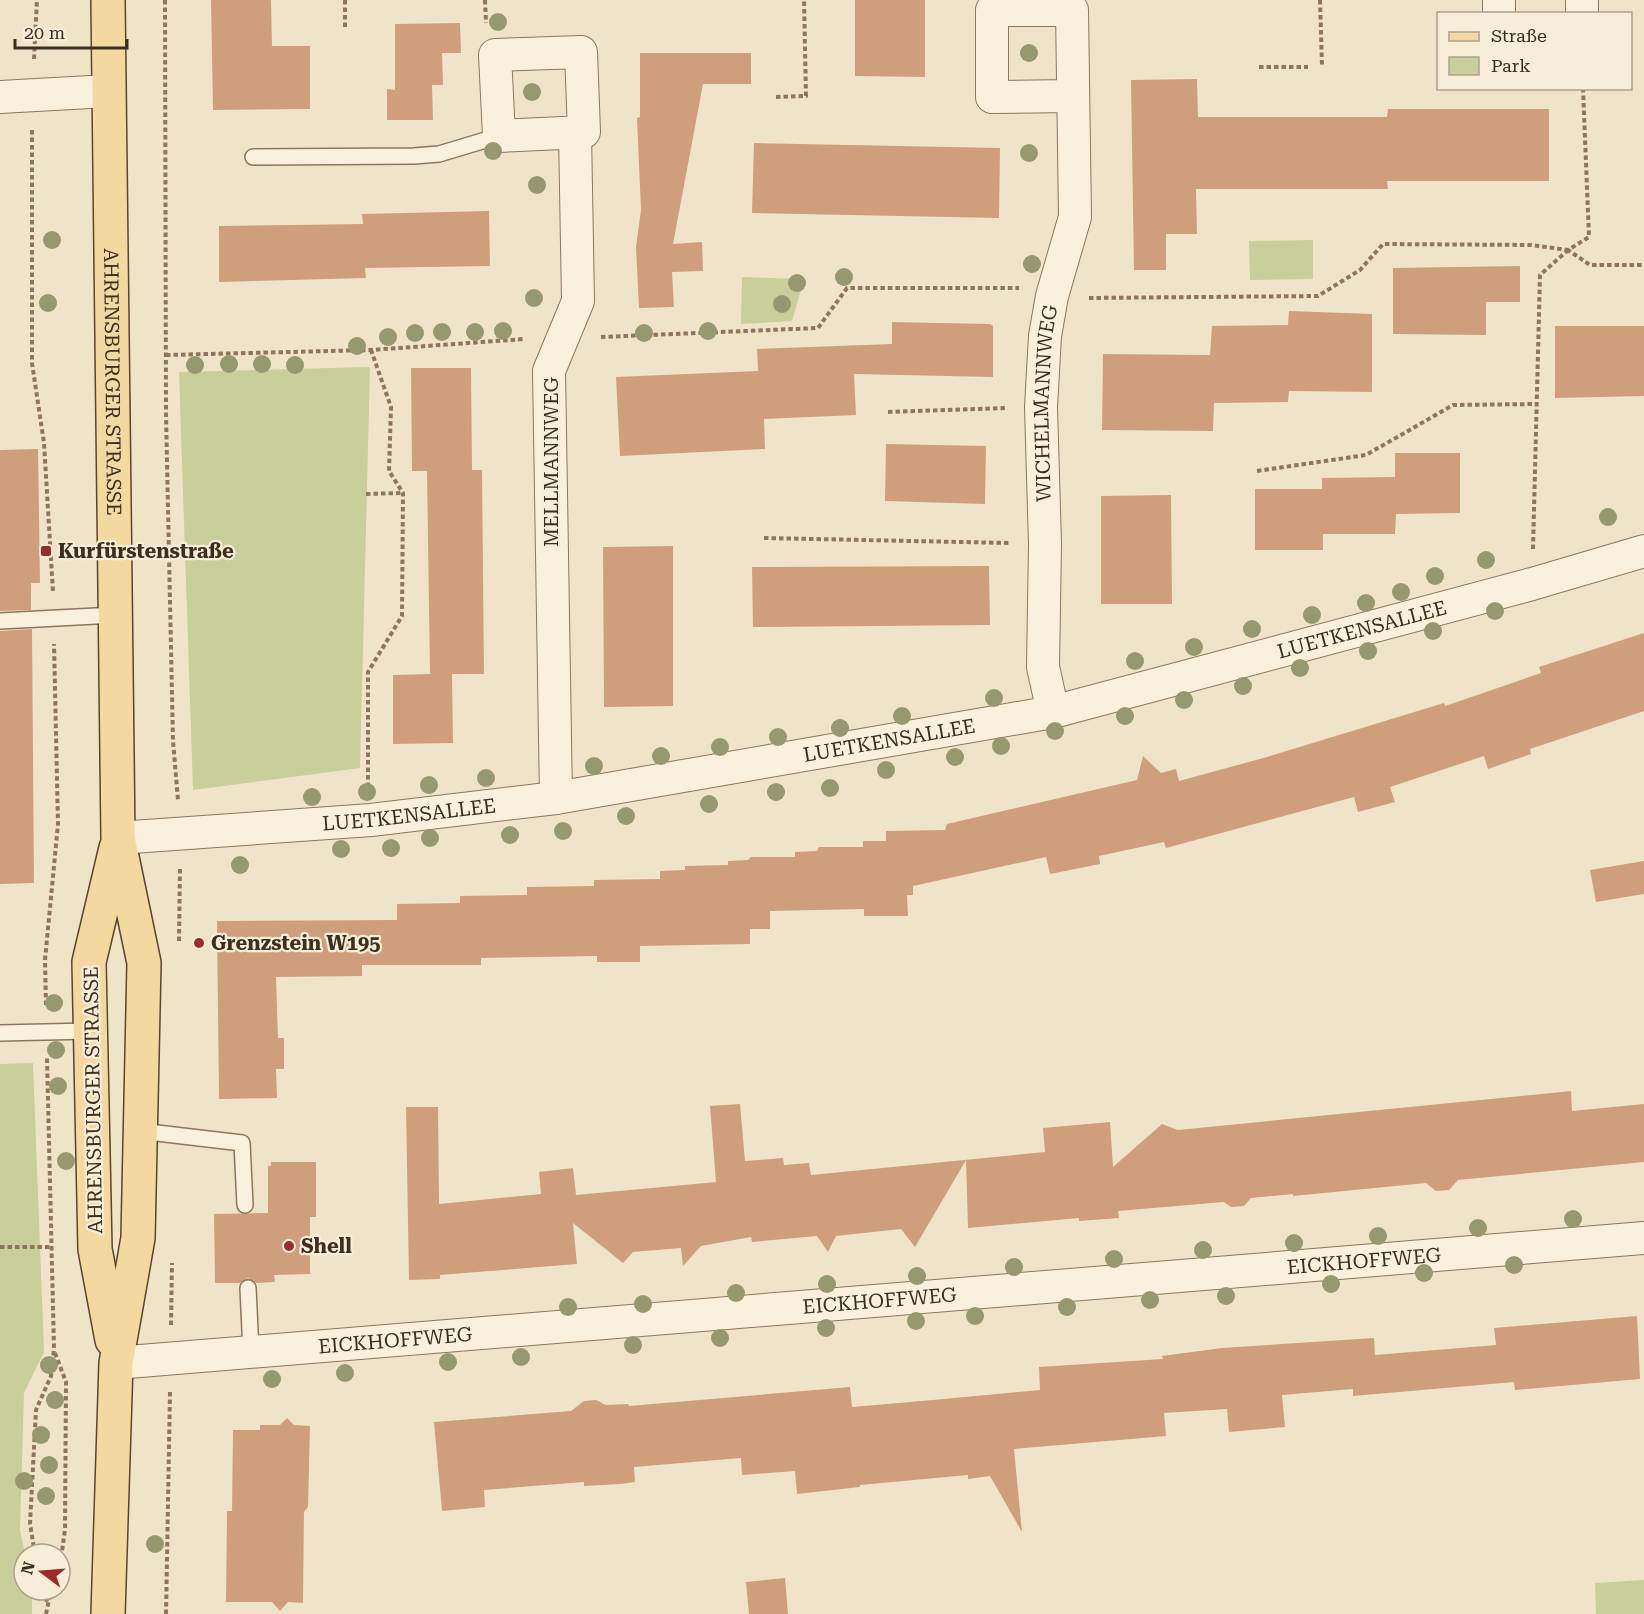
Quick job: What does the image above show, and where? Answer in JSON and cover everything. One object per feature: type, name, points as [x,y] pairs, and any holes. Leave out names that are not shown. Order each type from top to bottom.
[{"type":"main road","name":"AHRENSBURGER STRASSE","points":[[108,0],[118,838],[144,963],[138,1238],[116,1363],[108,1614]]},
{"type":"main road","name":"AHRENSBURGER STRASSE","points":[[116,1363],[95,1249],[89,962],[118,838]]},
{"type":"street","name":"MELLMANNWEG","points":[[499,136],[495,55],[581,52],[584,132],[575,132],[578,301],[549,371],[556,798]]},
{"type":"street","points":[[0,97],[108,91]]},
{"type":"street","name":"WICHELMANNWEG","points":[[1053,712],[1043,667],[1045,544],[1041,407],[1045,336],[1052,296],[1076,217],[1072,96]]},
{"type":"street","points":[[499,136],[575,132]]},
{"type":"street","name":"LUETKENSALLEE","points":[[118,838],[371,820],[556,798],[1053,712],[1532,584],[1644,550]]},
{"type":"street","name":"EICKHOFFWEG","points":[[116,1363],[1644,1238]]},
{"type":"lane","points":[[254,157],[439,154],[499,136]]},
{"type":"lane","points":[[0,621],[115,615]]},
{"type":"lane","points":[[0,1033],[90,1031]]},
{"type":"lane","points":[[140,1131],[242,1143],[245,1205]]},
{"type":"lane","points":[[248,1288],[251,1352]]},
{"type":"path","points":[[33,1542],[30,1524],[36,1410],[51,1376],[54,1349],[45,960],[58,824],[54,618],[44,443],[32,363],[32,95],[37,0]]},
{"type":"path","points":[[165,0],[165,11]]},
{"type":"path","points":[[345,0],[345,30]]},
{"type":"path","points":[[776,97],[806,96],[804,0]]},
{"type":"path","points":[[1320,0],[1322,65]]},
{"type":"path","points":[[1259,67],[1308,67]]},
{"type":"path","points":[[1532,584],[1540,275],[1568,250],[1589,237],[1583,90]]},
{"type":"path","points":[[166,355],[372,350],[564,336],[818,328],[847,288],[1011,286],[1052,296],[1087,298],[1318,296],[1360,270],[1383,244],[1531,245],[1568,250],[1590,265],[1644,265]]},
{"type":"path","points":[[368,787],[368,672],[402,616],[403,493],[389,471],[391,407],[372,350]]},
{"type":"path","points":[[1257,471],[1366,455],[1453,405],[1536,404]]},
{"type":"path","points":[[888,412],[1041,407]]},
{"type":"path","points":[[366,494],[403,493]]},
{"type":"path","points":[[764,538],[1045,544]]},
{"type":"path","points":[[0,1247],[51,1247]]},
{"type":"path","points":[[54,1349],[66,1382],[63,1542]]},
{"type":"path","points":[[46,1614],[47,1602]]},
{"type":"green space","points":[[1313,240],[1313,279],[1250,280],[1249,241]]},
{"type":"green space","points":[[742,277],[804,279],[792,321],[741,324]]},
{"type":"green space","points":[[370,367],[360,768],[193,790],[179,372]]},
{"type":"green space","points":[[33,1063],[44,1352],[24,1393],[20,1530],[22,1542],[12,1542],[12,1602],[32,1602],[32,1614],[0,1614],[0,1064]]},
{"type":"green space","points":[[1644,1580],[1644,1614],[1596,1614],[1595,1583]]},
{"type":"building","points":[[211,0],[271,0],[272,46],[310,46],[310,109],[213,110]]},
{"type":"building","points":[[855,0],[925,0],[925,77],[855,76]]},
{"type":"building","points":[[460,23],[461,53],[442,53],[443,85],[432,85],[433,120],[387,120],[387,89],[395,90],[395,24]]},
{"type":"building","points":[[640,53],[751,53],[751,84],[703,84],[673,244],[702,242],[703,271],[672,272],[674,307],[639,308],[636,247],[641,210],[637,118],[640,117]]},
{"type":"building","points":[[1197,79],[1198,117],[1387,117],[1388,109],[1549,109],[1549,181],[1387,181],[1388,189],[1196,189],[1197,234],[1166,234],[1166,270],[1134,270],[1131,80]]},
{"type":"building","points":[[754,143],[1000,148],[999,218],[752,213]]},
{"type":"building","points":[[489,211],[490,266],[365,268],[366,278],[219,282],[219,226],[363,224],[362,214]]},
{"type":"building","points":[[1520,266],[1520,302],[1486,302],[1486,335],[1393,334],[1393,268]]},
{"type":"building","points":[[1289,311],[1372,314],[1372,392],[1289,391],[1288,402],[1214,403],[1213,431],[1102,430],[1103,354],[1210,355],[1212,326],[1288,325]]},
{"type":"building","points":[[892,322],[990,324],[993,326],[993,377],[854,374],[856,415],[764,419],[765,449],[620,456],[616,377],[758,371],[757,349],[892,344]]},
{"type":"building","points":[[1555,326],[1644,326],[1644,396],[1555,398]]},
{"type":"building","points":[[411,368],[471,368],[472,470],[482,470],[484,674],[452,674],[453,743],[393,744],[393,675],[430,674],[427,471],[412,471]]},
{"type":"building","points":[[886,444],[986,446],[985,504],[885,501]]},
{"type":"building","points":[[38,449],[40,583],[31,583],[31,610],[0,611],[0,450]]},
{"type":"building","points":[[1395,453],[1460,453],[1460,513],[1396,514],[1395,534],[1323,534],[1323,550],[1255,550],[1255,489],[1322,489],[1322,478],[1395,477]]},
{"type":"building","points":[[1171,495],[1172,604],[1101,604],[1101,496]]},
{"type":"building","points":[[673,546],[673,706],[604,707],[603,547]]},
{"type":"building","points":[[989,566],[990,625],[753,627],[752,567]]},
{"type":"building","points":[[32,629],[34,883],[0,884],[0,631]]},
{"type":"building","points":[[1644,633],[1644,711],[1530,749],[1531,754],[1488,769],[1484,756],[1390,787],[1395,802],[1358,812],[1354,797],[1166,848],[1164,842],[1099,856],[1100,864],[1050,874],[1046,857],[913,886],[913,895],[907,895],[908,916],[864,916],[864,909],[770,911],[770,929],[750,929],[750,944],[640,946],[640,962],[597,962],[597,956],[481,958],[481,965],[362,965],[362,976],[276,977],[278,1038],[284,1038],[284,1069],[276,1069],[277,1098],[219,1099],[217,921],[397,920],[397,904],[460,903],[460,896],[527,895],[527,887],[594,886],[594,880],[660,879],[660,871],[685,870],[685,866],[728,865],[728,861],[748,860],[751,857],[795,857],[795,852],[817,851],[819,847],[863,847],[863,841],[886,841],[886,831],[945,830],[947,824],[1137,780],[1143,756],[1161,773],[1176,769],[1179,781],[1267,757],[1444,703],[1445,706],[1541,673],[1539,667]]},
{"type":"building","points":[[1644,861],[1644,894],[1596,902],[1590,870]]},
{"type":"building","points":[[1571,1091],[1572,1111],[1644,1104],[1644,1162],[1458,1180],[1449,1190],[1436,1191],[1426,1183],[1251,1198],[1244,1206],[1231,1207],[1224,1202],[1118,1211],[1119,1218],[1079,1221],[1079,1218],[968,1228],[966,1160],[915,1247],[901,1229],[836,1236],[828,1252],[817,1236],[752,1242],[751,1237],[701,1246],[683,1266],[681,1248],[633,1252],[623,1263],[573,1223],[577,1264],[440,1275],[440,1279],[409,1280],[406,1107],[438,1107],[439,1204],[541,1194],[539,1172],[573,1168],[576,1195],[716,1182],[710,1106],[740,1104],[745,1161],[783,1158],[784,1165],[809,1163],[811,1175],[1045,1152],[1043,1128],[1110,1122],[1113,1167],[1162,1124],[1178,1130]]},
{"type":"building","points":[[271,1162],[316,1162],[316,1217],[310,1217],[310,1274],[274,1275],[275,1282],[256,1283],[248,1278],[240,1283],[215,1283],[214,1214],[268,1213],[268,1166],[271,1166]]},
{"type":"building","points":[[1637,1316],[1640,1379],[1515,1390],[1514,1382],[1353,1396],[1353,1389],[1282,1395],[1285,1427],[1229,1432],[1227,1409],[1164,1413],[1166,1436],[1014,1449],[1022,1532],[990,1476],[968,1479],[968,1475],[860,1485],[860,1487],[797,1494],[795,1471],[742,1475],[741,1458],[634,1467],[635,1482],[620,1484],[584,1486],[584,1482],[484,1490],[485,1507],[442,1511],[434,1422],[571,1411],[584,1401],[596,1400],[606,1405],[628,1404],[629,1406],[850,1387],[852,1407],[933,1400],[1040,1390],[1039,1367],[1163,1359],[1162,1356],[1222,1348],[1374,1338],[1375,1355],[1496,1345],[1494,1328]]},
{"type":"building","points":[[287,1418],[294,1425],[310,1426],[308,1507],[304,1512],[303,1603],[288,1602],[280,1611],[272,1602],[226,1602],[227,1511],[232,1511],[233,1430],[260,1430],[260,1425],[280,1425]]},
{"type":"building","points":[[785,1578],[788,1614],[749,1614],[746,1582]]},
{"type":"place","name":"Kurfürstenstraße","points":[[46,551]]},
{"type":"place","name":"Grenzstein W195","points":[[199,943]]},
{"type":"place","name":"Shell","points":[[289,1246]]}]
